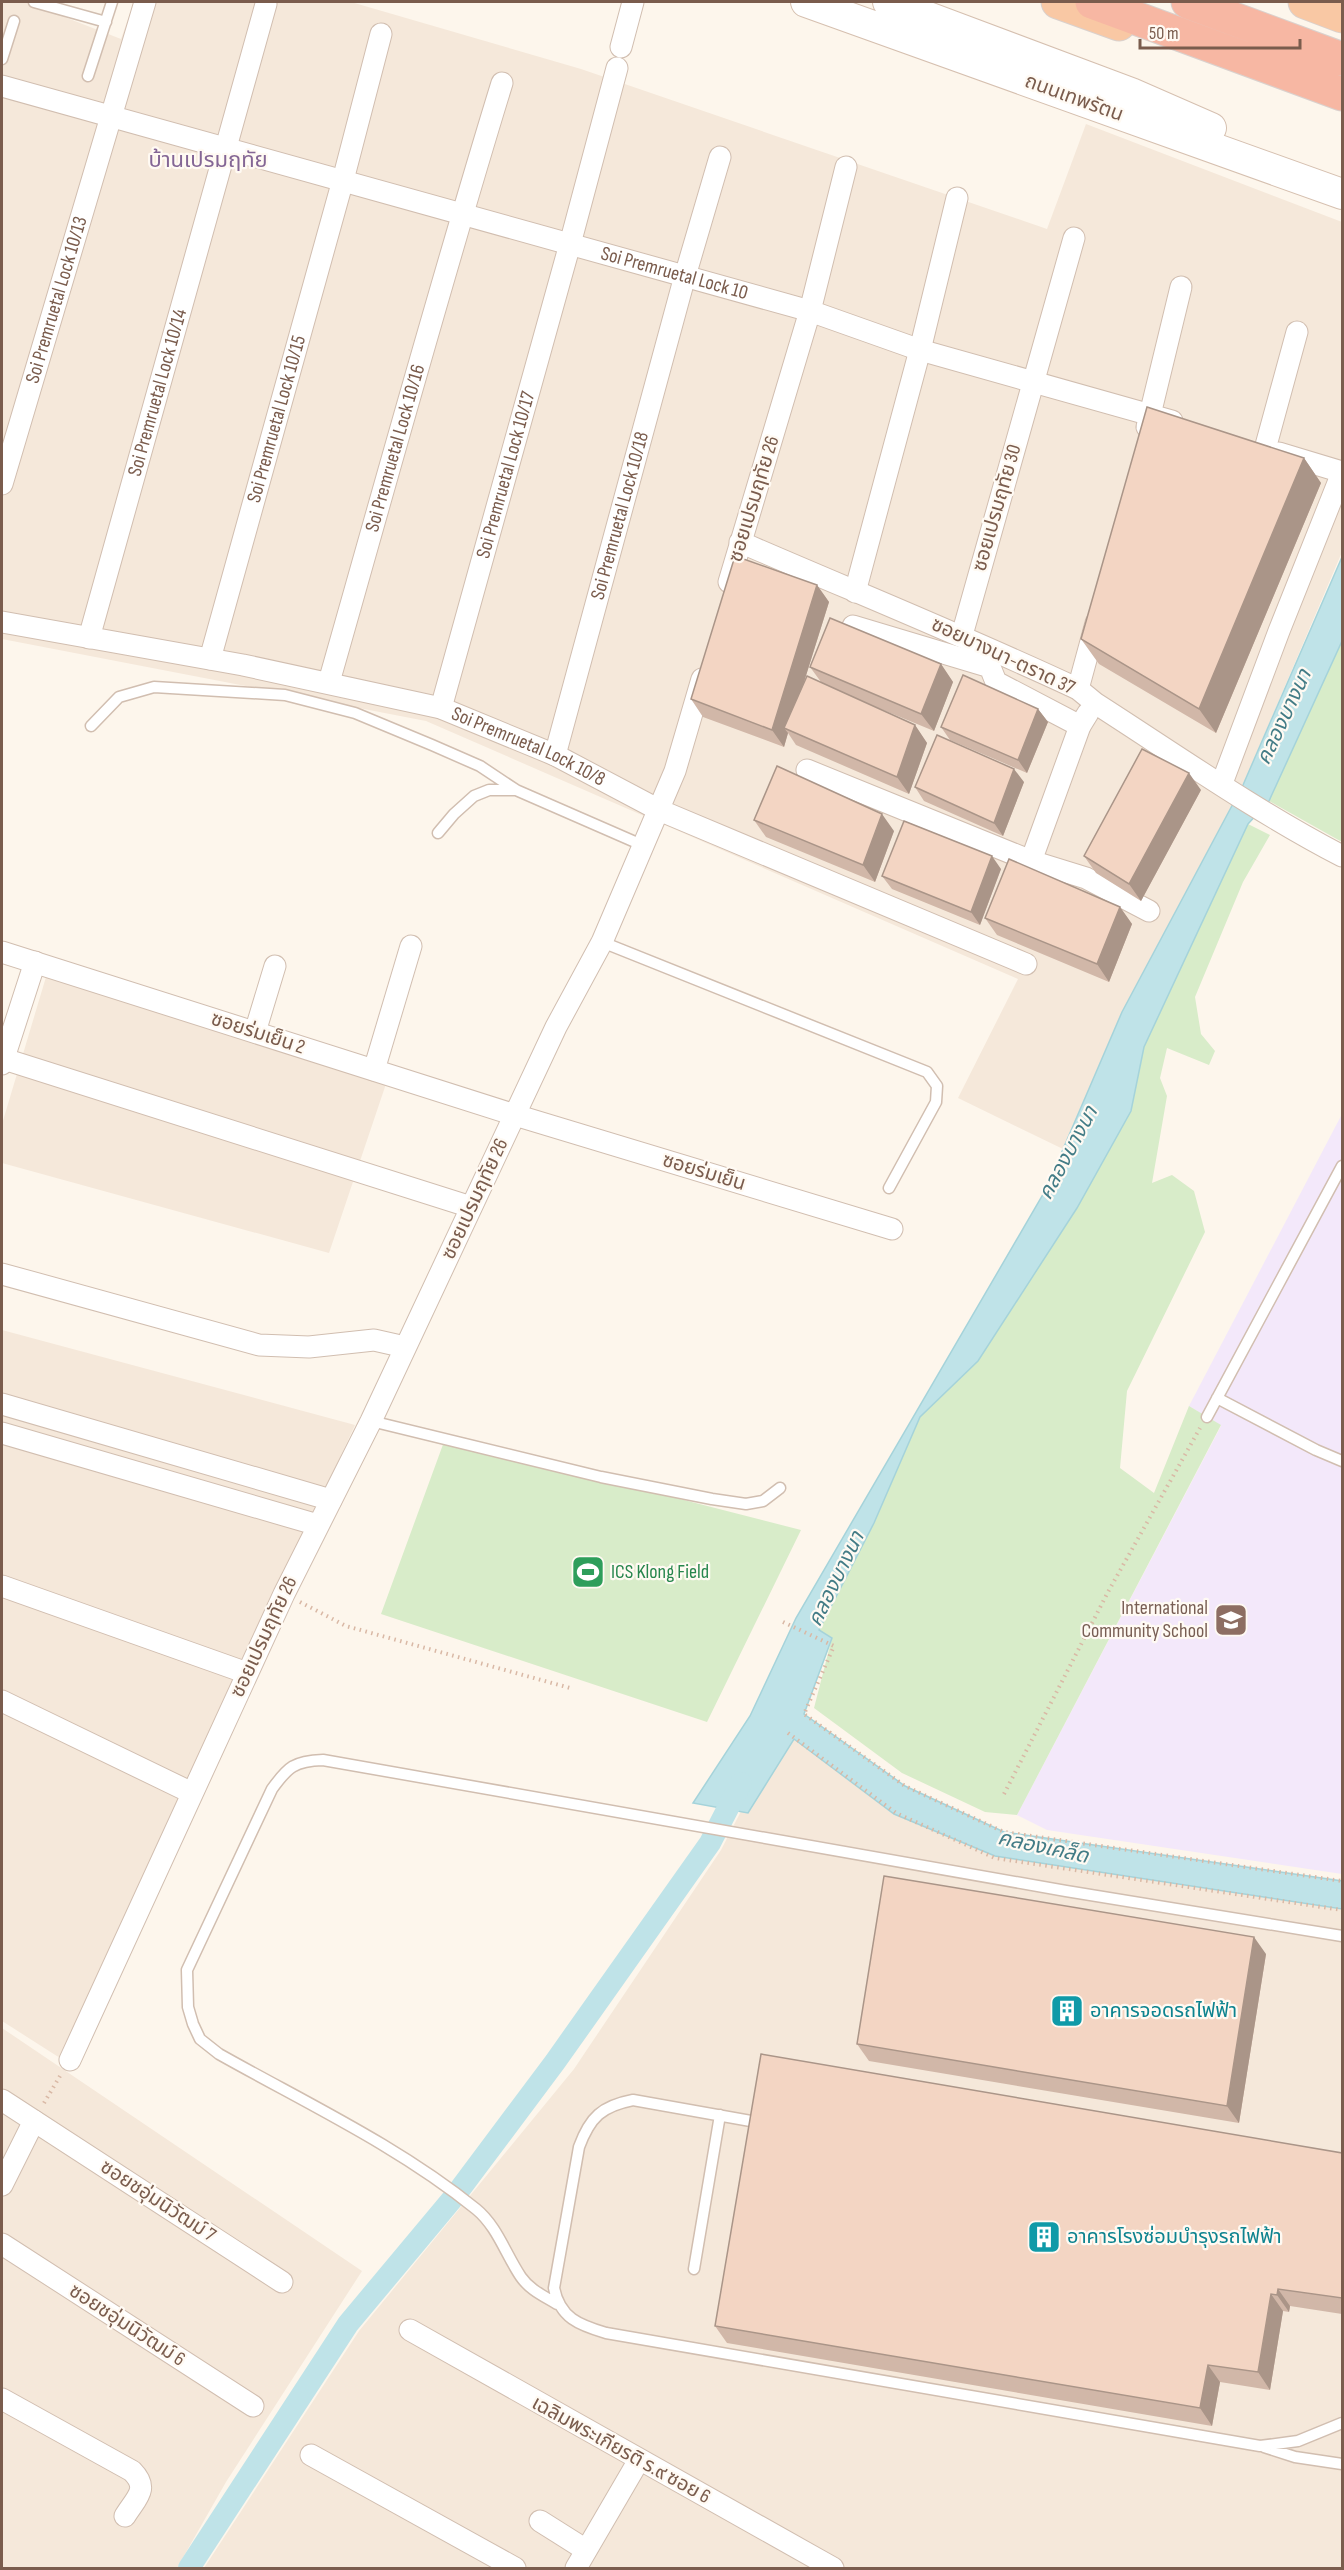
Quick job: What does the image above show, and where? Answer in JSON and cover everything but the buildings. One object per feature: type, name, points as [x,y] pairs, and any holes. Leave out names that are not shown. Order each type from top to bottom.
[{"type":"highway","points":[[1058,2],[1342,108]]},
{"type":"highway","points":[[1092,2],[1342,94]]},
{"type":"highway","points":[[1188,2],[1342,59]]},
{"type":"highway","points":[[1248,2],[1342,37]]},
{"type":"highway","points":[[1305,2],[1342,16]]},
{"type":"main road","name":"ถนนเทพรัตน","points":[[806,2],[1338,193]]},
{"type":"main road","points":[[888,2],[1172,110],[1263,153],[1338,193]]},
{"type":"street","name":"Soi Premruetal Lock 10/13","points":[[2,483],[145,2]]},
{"type":"street","points":[[621,47],[633,2]]},
{"type":"street","name":"Soi Premruetal Lock 10/14","points":[[89,638],[266,3]]},
{"type":"street","name":"Soi Premruetal Lock 10/15","points":[[210,659],[301,323],[343,180],[381,34]]},
{"type":"street","name":"Soi Premruetal Lock 10/17","points":[[441,708],[570,244],[616,68]]},
{"type":"street","name":"Soi Premruetal Lock 10/16","points":[[328,682],[435,315],[461,215],[502,82]]},
{"type":"street","name":"Soi Premruetal Lock 10","points":[[2,86],[810,311],[920,350],[1196,428]]},
{"type":"street","name":"Soi Premruetal Lock 10/18","points":[[555,755],[685,276],[720,157]]},
{"type":"street","name":"ซอยเปรมฤทัย 26","points":[[725,597],[810,311],[846,166]]},
{"type":"street","points":[[855,592],[920,350],[957,198]]},
{"type":"street","name":"ซอยเปรมฤทัย 30","points":[[962,635],[1074,238]]},
{"type":"street","points":[[1141,449],[1181,287]]},
{"type":"street","points":[[1265,449],[1297,332]]},
{"type":"street","points":[[1226,786],[1279,631],[1342,472],[1242,442]]},
{"type":"street","name":"ซอยบางนา-ตราด 37","points":[[740,542],[962,635],[1087,696],[1226,786],[1271,818],[1342,856]]},
{"type":"street","points":[[1031,861],[1080,726],[1087,696],[1099,609]]},
{"type":"street","name":"Soi Premruetal Lock 10/8","points":[[2,622],[328,682],[441,708],[555,755],[658,810],[1026,964]]},
{"type":"street","points":[[853,626],[990,668],[996,682],[1080,726]]},
{"type":"street","name":"ซอยเปรมฤทัย 26","points":[[70,2060],[284,1593],[371,1421],[556,1027],[602,942],[675,771],[706,664]]},
{"type":"street","points":[[807,770],[1031,861],[1086,878],[1149,911]]},
{"type":"street","points":[[1086,878],[1096,857]]},
{"type":"street","points":[[374,1070],[411,946]]},
{"type":"street","name":"ซอยร่มเย็น 2","points":[[2,952],[515,1115]]},
{"type":"street","points":[[35,962],[2,1061],[471,1207]]},
{"type":"street","points":[[255,1032],[275,966]]},
{"type":"street","name":"ซอยร่มเย็น","points":[[515,1115],[892,1229]]},
{"type":"street","points":[[2,1274],[259,1345],[309,1347],[374,1340],[405,1347]]},
{"type":"street","points":[[318,1525],[4,1433],[7,1406],[331,1500]]},
{"type":"street","points":[[141,1473],[149,1447]]},
{"type":"street","points":[[2,1587],[247,1673]]},
{"type":"street","points":[[2,1701],[192,1794]]},
{"type":"street","name":"ซอยชอุ่มนิวัฒม์ 7","points":[[2,2100],[282,2282]]},
{"type":"street","points":[[2,2185],[34,2121]]},
{"type":"street","name":"ซอยชอุ่มนิวัฒม์ 6","points":[[2,2244],[253,2406]]},
{"type":"street","name":"เฉลิมพระเกียรติ ร.๙ ซอย 6","points":[[410,2330],[833,2568]]},
{"type":"street","points":[[2,2399],[132,2471],[142,2484],[125,2516]]},
{"type":"street","points":[[310,2456],[507,2567]]},
{"type":"street","points":[[576,2568],[639,2460]]},
{"type":"street","points":[[540,2520],[586,2550]]},
{"type":"lane","points":[[34,2],[106,22]]},
{"type":"lane","points":[[88,76],[112,2]]},
{"type":"lane","points":[[2,59],[14,21]]},
{"type":"lane","points":[[91,726],[118,697],[154,687],[285,695],[355,713],[432,745],[480,766],[516,790],[642,845]]},
{"type":"lane","points":[[438,833],[474,796],[489,790],[516,790]]},
{"type":"lane","points":[[602,942],[927,1072],[937,1086],[936,1102],[889,1188]]},
{"type":"lane","points":[[1207,1417],[1342,1166]]},
{"type":"lane","points":[[1217,1398],[1316,1450],[1342,1461]]},
{"type":"lane","points":[[371,1421],[601,1478],[711,1499],[746,1504],[763,1501],[780,1488]]},
{"type":"lane","points":[[1342,1936],[1066,1891],[753,1834],[322,1760],[305,1761],[291,1766],[272,1789],[188,1970],[188,2007],[201,2039],[219,2054],[427,2171],[479,2211],[522,2278],[534,2290],[557,2304],[570,2318],[586,2327],[606,2333],[1260,2446],[1295,2457],[1342,2464]]},
{"type":"lane","points":[[557,2304],[554,2288],[579,2147],[586,2126],[598,2114],[616,2103],[633,2100],[764,2123]]},
{"type":"lane","points":[[694,2269],[720,2115]]},
{"type":"lane","points":[[1260,2446],[1298,2441],[1342,2423]]},
{"type":"path","points":[[1004,1794],[1107,1592],[1207,1417]]},
{"type":"path","points":[[284,1593],[346,1626],[570,1688]]},
{"type":"path","points":[[783,1622],[834,1646],[804,1714],[905,1786],[984,1823],[1004,1832],[1342,1881]]},
{"type":"path","points":[[788,1733],[896,1813],[995,1858],[1342,1910]]},
{"type":"path","points":[[34,2121],[70,2060]]},
{"type":"shaded area","points":[[2,2],[26,2],[121,39],[134,2],[351,2],[581,69],[1047,229],[1086,124],[1342,222],[1342,552],[1243,785],[1122,1012],[1063,1149],[958,1098],[1018,979],[426,721],[2,639]]},
{"type":"shaded area","points":[[46,977],[389,1075],[329,1253],[2,1163],[2,1124]]},
{"type":"shaded area","name":"International Community School","points":[[1342,1114],[1342,1874],[1047,1830],[1017,1815],[1221,1426],[1189,1406]]},
{"type":"shaded area","points":[[2,1330],[355,1425],[60,2058],[2,2021]]},
{"type":"shaded area","points":[[787,1722],[993,1848],[1342,1900],[1342,2568],[204,2568],[359,2331],[574,2069],[721,1850]]},
{"type":"shaded area","points":[[2,2028],[362,2271],[226,2482],[177,2568],[2,2568]]},
{"type":"green space","points":[[1342,641],[1342,842],[1269,801]]},
{"type":"green space","points":[[1248,824],[1270,835],[1243,882],[1195,997],[1201,1034],[1215,1051],[1209,1065],[1167,1048],[1160,1078],[1167,1096],[1152,1183],[1172,1175],[1194,1191],[1205,1232],[1127,1391],[1120,1468],[1154,1493],[1189,1406],[1221,1425],[1017,1815],[985,1812],[902,1773],[814,1708],[832,1638],[819,1630],[874,1523],[920,1417],[978,1361],[1131,1111],[1144,1047]]},
{"type":"green space","name":"ICS Klong Field","points":[[445,1439],[801,1530],[707,1722],[381,1614]]},
{"type":"water","points":[[1342,557],[1342,641],[1269,801],[1248,824],[1144,1047],[1131,1111],[1077,1208],[978,1361],[920,1417],[874,1523],[819,1630],[832,1638],[804,1714],[905,1786],[1004,1832],[1342,1881],[1342,1909],[995,1856],[894,1814],[794,1739],[748,1813],[693,1803],[750,1716],[796,1618],[1045,1191],[1122,1012],[1243,785]]},
{"type":"waterway","points":[[189,2568],[348,2324],[454,2197],[555,2062],[710,1843],[741,1783]]},
{"type":"place","name":"ICS Klong Field","points":[[588,1572]]},
{"type":"place","name":"International Community School","points":[[1231,1620]]},
{"type":"place","name":"อาคารจอดรถไฟฟ้า","points":[[1067,2011]]},
{"type":"place","name":"อาคารโรงซ่อมบำรุงรถไฟฟ้า","points":[[1044,2237]]},
{"type":"district","name":"บ้านเปรมฤทัย","points":[[208,160]]},
{"type":"water label","name":"คลองบางนา","points":[[1284,717]]},
{"type":"water label","name":"คลองบางนา","points":[[1068,1153]]},
{"type":"water label","name":"คลองบางนา","points":[[836,1579]]},
{"type":"water label","name":"คลองเคล็ด","points":[[1043,1847]]}]
